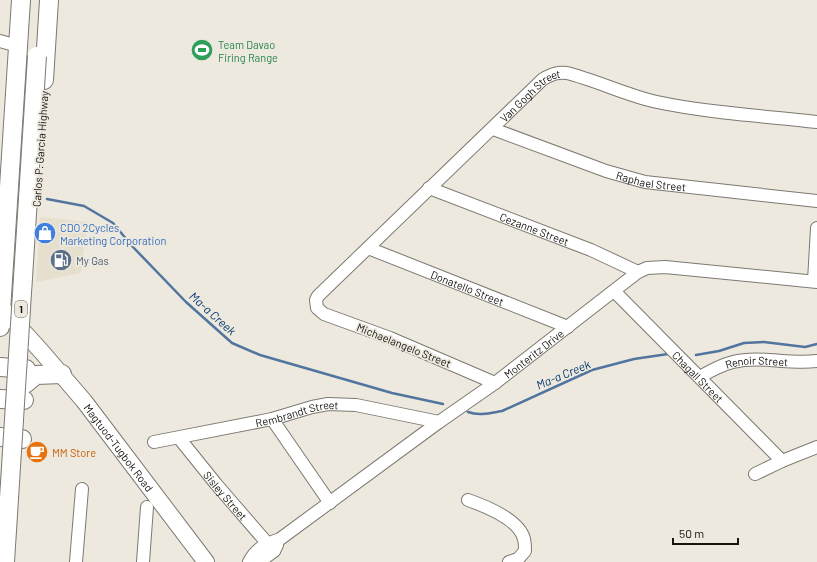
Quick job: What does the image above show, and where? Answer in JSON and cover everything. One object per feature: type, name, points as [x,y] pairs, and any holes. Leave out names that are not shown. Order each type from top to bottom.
[{"type":"highway","name":"Carlos P. Garcia Highway","points":[[8,558],[27,53],[21,0]]},
{"type":"highway","name":"Carlos P. Garcia Highway","points":[[0,470],[30,0]]},
{"type":"highway","name":"Carlos P. Garcia Highway","points":[[0,327],[16,76],[27,53],[40,0]]},
{"type":"highway","name":"Carlos P. Garcia Highway","points":[[8,558],[19,485],[50,0]]},
{"type":"highway","points":[[16,76],[45,77]]},
{"type":"highway","points":[[13,129],[41,130]]},
{"type":"highway","points":[[9,180],[38,181]]},
{"type":"highway","points":[[6,226],[35,227]]},
{"type":"highway","points":[[4,269],[32,271]]},
{"type":"highway","points":[[0,367],[25,384]]},
{"type":"highway","points":[[0,399],[25,384],[36,375],[62,374]]},
{"type":"highway","points":[[0,437],[22,439]]},
{"type":"highway","points":[[0,484],[19,485]]},
{"type":"main road","name":"Magtuod-Tugbok Road","points":[[1,307],[62,374],[99,419],[206,562]]},
{"type":"street","points":[[0,41],[27,53]]},
{"type":"street","name":"Van Gogh Street","points":[[316,304],[318,296],[429,188],[493,129],[543,79],[553,74],[560,72],[578,76],[632,96],[689,108],[817,122]]},
{"type":"street","name":"Raphael Street","points":[[493,129],[606,171],[645,182],[817,201]]},
{"type":"street","name":"Cezanne Street","points":[[429,188],[591,250],[638,272]]},
{"type":"street","points":[[815,282],[817,228]]},
{"type":"street","name":"Donatello Street","points":[[368,248],[568,327]]},
{"type":"street","name":"Monteritz Drive","points":[[259,562],[270,547],[280,539],[495,382],[638,272],[647,268],[665,267],[815,282]]},
{"type":"street","name":"Chagall Street","points":[[614,291],[782,461]]},
{"type":"street","name":"Michaelangelo Street","points":[[316,304],[319,310],[324,314],[390,338],[495,382]]},
{"type":"street","name":"Renoir Street","points":[[700,377],[733,362],[747,360],[794,362],[817,361]]},
{"type":"street","name":"Rembrandt Street","points":[[154,442],[272,419],[312,407],[342,404],[356,405],[439,422]]},
{"type":"street","points":[[272,419],[330,503]]},
{"type":"street","name":"Sisley Street","points":[[179,438],[270,547]]},
{"type":"street","points":[[755,474],[817,447]]},
{"type":"street","points":[[76,562],[82,489]]},
{"type":"street","points":[[468,500],[505,517],[520,531],[524,538],[524,551],[518,559],[509,562]]},
{"type":"street","points":[[143,562],[147,507]]},
{"type":"street","name":"Monteritz Drive","points":[[249,562],[254,553],[270,547]]},
{"type":"shaded area","points":[[40,217],[87,222],[81,273],[36,282]]},
{"type":"waterway","name":"Ma-a Creek","points":[[47,199],[84,206],[113,223],[132,246],[186,302],[232,343],[260,355],[392,393],[443,404]]},
{"type":"waterway","name":"Ma-a Creek","points":[[696,355],[719,351],[744,343],[764,342],[805,347],[817,344]]},
{"type":"waterway","name":"Ma-a Creek","points":[[468,412],[480,414],[502,411],[592,370],[634,359],[668,354]]},
{"type":"place","name":"Team Davao Firing Range","points":[[202,50]]},
{"type":"place","name":"CDO 2Cycles Marketing Corporation","points":[[45,233]]},
{"type":"place","name":"My Gas","points":[[61,260]]},
{"type":"place","name":"MM Store","points":[[37,452]]}]
